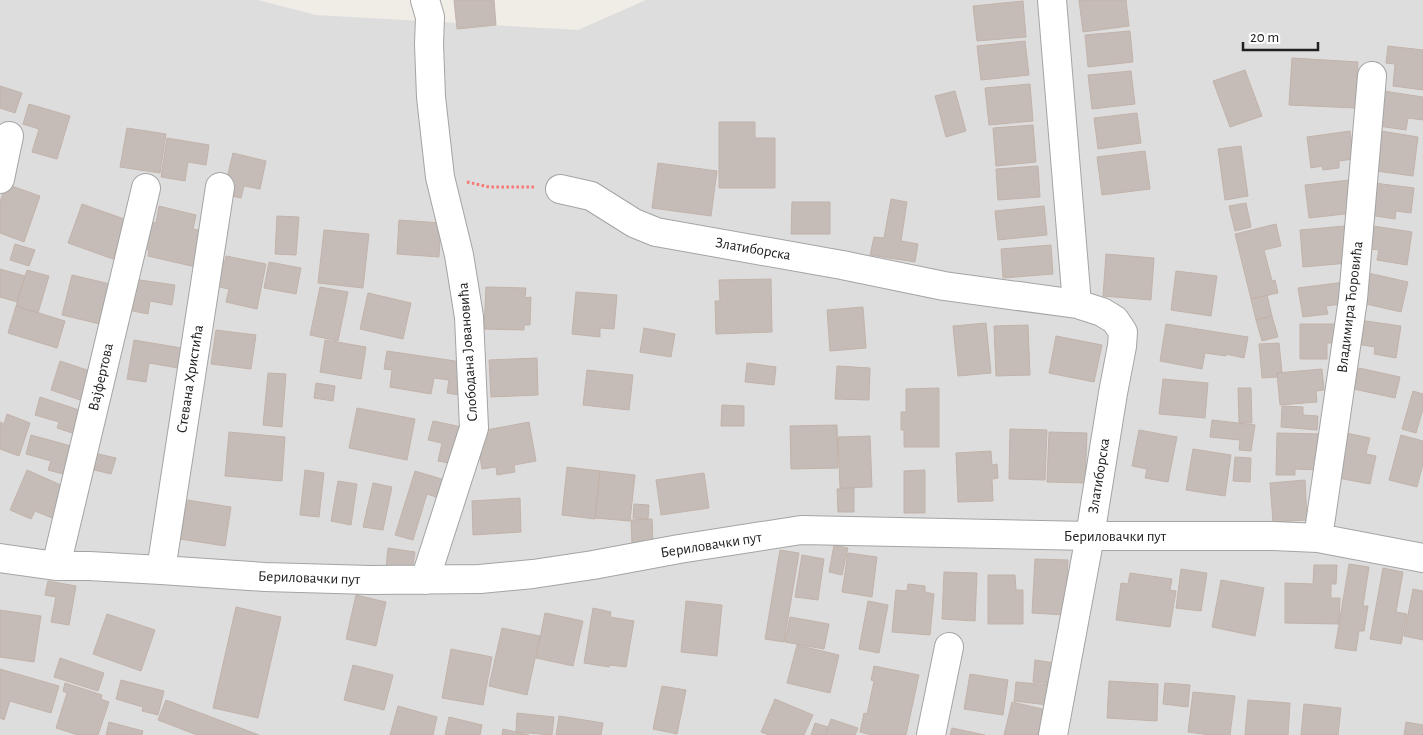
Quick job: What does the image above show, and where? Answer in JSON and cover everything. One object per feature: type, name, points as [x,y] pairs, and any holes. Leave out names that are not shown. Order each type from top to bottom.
[{"type":"street","name":"Слободана Јовановића","points":[[424,580],[474,428],[468,317],[460,256],[440,177],[430,97],[430,17],[425,0]]},
{"type":"street","points":[[1052,0],[1077,304]]},
{"type":"street","name":"Владимира Ћоровића","points":[[1318,538],[1353,299],[1372,76]]},
{"type":"street","points":[[0,179],[8,136]]},
{"type":"street","name":"Стевана Христића","points":[[161,570],[220,187]]},
{"type":"street","name":"Вајфертова","points":[[56,566],[146,188]]},
{"type":"street","name":"Златиборска","points":[[560,189],[592,196],[634,224],[656,232],[842,265],[944,286],[1077,304],[1102,312],[1115,320],[1123,332],[1122,346],[1090,536],[1061,733]]},
{"type":"street","name":"Бериловачки пут","points":[[0,558],[56,566],[89,566],[265,577],[424,580],[480,579],[533,574],[593,565],[679,549],[801,530],[1090,536],[1272,536],[1318,538],[1423,558]]},
{"type":"street","points":[[931,735],[949,648]]},
{"type":"path","points":[[440,177],[449,173],[458,175],[468,182],[489,187],[560,189]]},
{"type":"shaded area","points":[[0,0],[258,0],[316,15],[578,30],[646,0],[1423,0],[1423,735],[0,735]]},
{"type":"building","points":[[454,0],[494,0],[496,25],[457,29]]},
{"type":"building","points":[[1079,0],[1126,0],[1129,26],[1083,32]]},
{"type":"building","points":[[1023,1],[1026,37],[977,41],[973,6]]},
{"type":"building","points":[[1130,31],[1133,62],[1088,67],[1085,35]]},
{"type":"building","points":[[1025,41],[1029,75],[981,80],[977,46]]},
{"type":"building","points":[[1388,46],[1423,50],[1423,90],[1393,86],[1395,64],[1386,63]]},
{"type":"building","points":[[1292,58],[1358,62],[1355,108],[1289,105]]},
{"type":"building","points":[[1245,70],[1262,116],[1230,127],[1213,81]]},
{"type":"building","points":[[1131,71],[1135,104],[1092,109],[1088,75]]},
{"type":"building","points":[[1030,84],[1033,121],[989,125],[985,88]]},
{"type":"building","points":[[0,86],[22,93],[15,113],[0,108]]},
{"type":"building","points":[[955,91],[966,131],[946,137],[935,96]]},
{"type":"building","points":[[1384,91],[1423,97],[1423,120],[1408,118],[1406,130],[1378,126]]},
{"type":"building","points":[[29,104],[70,116],[57,159],[32,152],[39,129],[23,124]]},
{"type":"building","points":[[1137,113],[1141,143],[1098,149],[1094,118]]},
{"type":"building","points":[[719,122],[755,122],[755,138],[775,138],[775,188],[719,188]]},
{"type":"building","points":[[1033,125],[1036,162],[996,166],[993,128]]},
{"type":"building","points":[[127,128],[166,134],[160,173],[120,167]]},
{"type":"building","points":[[1375,130],[1418,137],[1413,176],[1369,170]]},
{"type":"building","points":[[1350,131],[1354,159],[1339,161],[1339,168],[1323,170],[1322,166],[1311,168],[1307,137]]},
{"type":"building","points":[[167,138],[209,145],[206,165],[188,162],[185,181],[161,177]]},
{"type":"building","points":[[1241,146],[1248,196],[1225,200],[1218,149]]},
{"type":"building","points":[[1145,151],[1150,189],[1102,195],[1097,157]]},
{"type":"building","points":[[233,153],[266,161],[260,189],[244,186],[241,198],[223,194]]},
{"type":"building","points":[[658,163],[717,171],[711,216],[652,208]]},
{"type":"building","points":[[1038,166],[1040,197],[998,200],[996,169]]},
{"type":"building","points":[[1350,180],[1354,213],[1309,218],[1305,185]]},
{"type":"building","points":[[1374,183],[1414,188],[1411,213],[1396,211],[1395,219],[1369,215]]},
{"type":"building","points":[[6,184],[40,196],[24,242],[0,233],[0,202]]},
{"type":"building","points":[[891,199],[907,202],[901,241],[918,244],[915,262],[870,255],[874,237],[884,238]]},
{"type":"building","points":[[792,202],[830,202],[830,234],[791,234]]},
{"type":"building","points":[[1246,203],[1251,227],[1235,231],[1229,206]]},
{"type":"building","points":[[82,204],[127,220],[113,259],[68,243]]},
{"type":"building","points":[[159,206],[196,215],[193,229],[208,232],[200,268],[148,256],[149,250],[141,249],[147,221],[156,223]]},
{"type":"building","points":[[1044,206],[1047,235],[998,240],[995,211]]},
{"type":"building","points":[[277,216],[299,217],[296,255],[275,254]]},
{"type":"building","points":[[399,220],[441,223],[439,257],[397,254]]},
{"type":"building","points":[[1276,224],[1281,246],[1264,250],[1272,281],[1275,280],[1278,293],[1251,299],[1235,234]]},
{"type":"building","points":[[1367,225],[1412,232],[1407,265],[1377,260],[1379,250],[1364,248]]},
{"type":"building","points":[[1345,226],[1348,263],[1303,267],[1300,230]]},
{"type":"building","points":[[324,230],[369,234],[363,288],[318,283]]},
{"type":"building","points":[[15,244],[35,250],[29,266],[10,260]]},
{"type":"building","points":[[1051,245],[1053,274],[1003,278],[1001,249]]},
{"type":"building","points":[[1106,254],[1154,258],[1151,300],[1103,296]]},
{"type":"building","points":[[226,256],[266,264],[257,309],[226,302],[229,289],[210,285],[216,260],[225,261]]},
{"type":"building","points":[[269,262],[301,268],[296,294],[264,288]]},
{"type":"building","points":[[0,269],[25,276],[17,302],[0,297]]},
{"type":"building","points":[[27,270],[49,276],[38,313],[16,306]]},
{"type":"building","points":[[1176,271],[1217,276],[1211,316],[1171,310]]},
{"type":"building","points":[[1368,273],[1408,282],[1401,312],[1362,303]]},
{"type":"building","points":[[72,275],[110,284],[100,324],[62,315]]},
{"type":"building","points":[[133,279],[175,285],[172,305],[150,301],[148,314],[128,310]]},
{"type":"building","points":[[771,279],[772,332],[716,334],[715,301],[720,301],[719,280]]},
{"type":"building","points":[[1345,282],[1348,303],[1326,306],[1328,314],[1303,317],[1298,288]]},
{"type":"building","points":[[320,287],[348,292],[338,341],[310,335]]},
{"type":"building","points":[[486,287],[526,288],[525,298],[531,297],[530,325],[524,325],[524,330],[484,329]]},
{"type":"building","points":[[576,292],[617,295],[614,329],[600,328],[600,337],[572,334]]},
{"type":"building","points":[[368,293],[411,303],[403,339],[360,329]]},
{"type":"building","points":[[1267,295],[1272,316],[1256,320],[1251,299]]},
{"type":"building","points":[[16,306],[65,321],[57,348],[8,333]]},
{"type":"building","points":[[863,307],[866,348],[830,351],[827,310]]},
{"type":"building","points":[[1272,316],[1278,337],[1262,341],[1256,320]]},
{"type":"building","points":[[1359,320],[1401,326],[1396,358],[1374,354],[1375,347],[1356,344]]},
{"type":"building","points":[[986,323],[991,373],[958,376],[953,326]]},
{"type":"building","points":[[1166,324],[1248,337],[1244,358],[1226,354],[1226,356],[1205,353],[1202,369],[1160,361]]},
{"type":"building","points":[[1300,324],[1343,324],[1343,343],[1327,343],[1327,359],[1300,359]]},
{"type":"building","points":[[1028,325],[1030,375],[996,376],[994,326]]},
{"type":"building","points":[[644,328],[675,334],[671,357],[640,352]]},
{"type":"building","points":[[216,330],[256,335],[251,369],[211,364]]},
{"type":"building","points":[[1056,336],[1102,345],[1094,382],[1049,373]]},
{"type":"building","points":[[134,340],[193,350],[190,370],[149,363],[146,382],[127,379]]},
{"type":"building","points":[[325,340],[366,347],[361,379],[320,372]]},
{"type":"building","points":[[1279,343],[1282,372],[1277,373],[1277,377],[1262,378],[1259,344]]},
{"type":"building","points":[[387,351],[469,363],[464,396],[447,393],[449,380],[434,378],[431,394],[390,387],[392,370],[384,369]]},
{"type":"building","points":[[537,358],[538,395],[491,397],[489,360]]},
{"type":"building","points":[[60,361],[99,374],[89,403],[51,390]]},
{"type":"building","points":[[747,363],[776,367],[774,385],[745,382]]},
{"type":"building","points":[[837,366],[870,368],[869,400],[835,399]]},
{"type":"building","points":[[1359,368],[1400,377],[1395,398],[1354,389]]},
{"type":"building","points":[[1322,369],[1324,390],[1316,391],[1317,402],[1280,405],[1277,373]]},
{"type":"building","points":[[587,370],[633,375],[629,410],[583,405]]},
{"type":"building","points":[[268,373],[286,374],[282,427],[263,425]]},
{"type":"building","points":[[1163,379],[1208,383],[1205,418],[1159,414]]},
{"type":"building","points":[[316,383],[335,386],[333,401],[314,398]]},
{"type":"building","points":[[939,388],[939,447],[904,447],[904,430],[901,430],[901,412],[906,412],[906,389]]},
{"type":"building","points":[[1238,388],[1251,388],[1252,423],[1239,423]]},
{"type":"building","points":[[1413,391],[1423,394],[1423,409],[1416,433],[1402,429]]},
{"type":"building","points":[[40,397],[91,414],[84,437],[57,428],[59,422],[35,415]]},
{"type":"building","points":[[722,405],[744,406],[744,426],[721,426]]},
{"type":"building","points":[[1282,406],[1303,407],[1303,415],[1318,416],[1317,430],[1281,427]]},
{"type":"building","points":[[357,408],[415,419],[407,460],[349,448]]},
{"type":"building","points":[[7,414],[30,423],[19,456],[0,449],[0,422],[4,424]]},
{"type":"building","points":[[1212,420],[1255,425],[1251,451],[1239,450],[1240,440],[1210,437]]},
{"type":"building","points":[[433,421],[467,428],[459,465],[438,461],[442,443],[428,440]]},
{"type":"building","points":[[529,422],[536,461],[514,465],[515,472],[497,475],[496,467],[482,469],[476,432]]},
{"type":"building","points":[[837,425],[838,468],[791,469],[790,426]]},
{"type":"building","points":[[1010,429],[1047,430],[1045,480],[1009,479]]},
{"type":"building","points":[[1139,430],[1177,437],[1168,482],[1145,478],[1147,469],[1132,466]]},
{"type":"building","points":[[229,432],[285,437],[282,481],[225,476]]},
{"type":"building","points":[[1049,432],[1087,433],[1085,483],[1047,482]]},
{"type":"building","points":[[1277,433],[1320,434],[1319,470],[1295,469],[1295,475],[1276,475]]},
{"type":"building","points":[[1346,433],[1370,438],[1366,454],[1376,456],[1370,484],[1338,478]]},
{"type":"building","points":[[31,435],[82,449],[74,477],[48,470],[51,461],[26,454]]},
{"type":"building","points":[[1401,435],[1423,441],[1423,464],[1417,487],[1389,480]]},
{"type":"building","points":[[870,436],[872,487],[840,488],[838,437]]},
{"type":"building","points":[[1193,449],[1231,455],[1225,496],[1186,490]]},
{"type":"building","points":[[991,451],[992,465],[997,464],[998,478],[992,479],[993,501],[958,502],[956,453]]},
{"type":"building","points":[[94,453],[116,458],[111,474],[90,469]]},
{"type":"building","points":[[1235,457],[1251,458],[1250,482],[1233,481]]},
{"type":"building","points":[[567,467],[600,471],[595,519],[562,515]]},
{"type":"building","points":[[27,470],[70,489],[57,520],[35,511],[31,519],[10,510]]},
{"type":"building","points":[[305,470],[324,473],[319,517],[300,515]]},
{"type":"building","points":[[925,470],[925,513],[904,513],[904,471]]},
{"type":"building","points":[[415,471],[445,480],[439,498],[427,494],[413,540],[395,535]]},
{"type":"building","points":[[600,471],[635,475],[630,521],[595,518]]},
{"type":"building","points":[[704,473],[709,508],[661,515],[656,480]]},
{"type":"building","points":[[1305,480],[1307,520],[1273,522],[1270,483]]},
{"type":"building","points":[[338,481],[357,484],[351,525],[331,521]]},
{"type":"building","points":[[373,483],[392,487],[383,530],[363,527]]},
{"type":"building","points":[[854,488],[854,512],[838,512],[837,489]]},
{"type":"building","points":[[520,498],[521,532],[473,535],[472,501]]},
{"type":"building","points":[[187,500],[231,507],[225,546],[180,539]]},
{"type":"building","points":[[634,504],[649,505],[648,519],[633,518]]},
{"type":"building","points":[[652,519],[653,542],[632,543],[631,520]]},
{"type":"building","points":[[834,545],[848,548],[842,575],[829,572]]},
{"type":"building","points":[[388,548],[415,552],[412,571],[386,568]]},
{"type":"building","points":[[780,550],[799,553],[784,642],[765,639]]},
{"type":"building","points":[[848,553],[877,557],[872,597],[842,592]]},
{"type":"building","points":[[802,555],[824,559],[818,600],[795,597]]},
{"type":"building","points":[[1035,559],[1068,560],[1065,615],[1032,613]]},
{"type":"building","points":[[1349,564],[1369,567],[1363,606],[1368,606],[1364,631],[1359,631],[1356,651],[1335,648]]},
{"type":"building","points":[[1314,565],[1337,565],[1336,584],[1331,584],[1331,598],[1340,598],[1339,624],[1285,623],[1285,583],[1313,584]]},
{"type":"building","points":[[1383,568],[1403,572],[1396,612],[1407,614],[1401,644],[1370,639]]},
{"type":"building","points":[[1181,569],[1207,573],[1201,611],[1176,608]]},
{"type":"building","points":[[944,572],[977,573],[975,621],[942,619]]},
{"type":"building","points":[[1130,573],[1172,579],[1170,590],[1176,591],[1170,627],[1116,620],[1121,583],[1128,584]]},
{"type":"building","points":[[988,575],[1015,575],[1016,590],[1023,590],[1023,624],[988,624]]},
{"type":"building","points":[[1221,580],[1264,588],[1255,636],[1212,627]]},
{"type":"building","points":[[48,581],[76,586],[69,625],[51,622],[56,597],[45,595]]},
{"type":"building","points":[[908,584],[925,586],[925,592],[934,594],[930,635],[892,632],[896,590],[907,591]]},
{"type":"building","points":[[1413,589],[1423,591],[1423,640],[1404,636]]},
{"type":"building","points":[[356,595],[386,602],[376,646],[346,639]]},
{"type":"building","points":[[686,601],[722,605],[717,656],[681,652]]},
{"type":"building","points":[[868,601],[888,605],[879,653],[859,649]]},
{"type":"building","points":[[236,607],[281,617],[258,718],[213,708]]},
{"type":"building","points":[[593,608],[611,612],[610,617],[634,621],[626,667],[610,665],[609,667],[584,663]]},
{"type":"building","points":[[0,610],[41,616],[34,662],[0,657]]},
{"type":"building","points":[[545,613],[583,621],[573,666],[536,658]]},
{"type":"building","points":[[107,614],[155,630],[141,671],[93,654]]},
{"type":"building","points":[[790,617],[829,624],[824,649],[785,642]]},
{"type":"building","points":[[502,628],[540,636],[527,695],[489,686]]},
{"type":"building","points":[[797,645],[839,655],[830,693],[787,683]]},
{"type":"building","points":[[451,649],[492,657],[483,705],[442,698]]},
{"type":"building","points":[[60,658],[104,673],[98,691],[54,677]]},
{"type":"building","points":[[1035,660],[1055,663],[1053,684],[1033,682]]},
{"type":"building","points":[[353,665],[393,675],[384,710],[344,700]]},
{"type":"building","points":[[874,666],[919,675],[906,735],[872,735],[860,732],[864,713],[867,714],[874,681],[871,680]]},
{"type":"building","points":[[0,669],[59,686],[51,713],[10,701],[4,720],[0,718]]},
{"type":"building","points":[[970,674],[1008,680],[1003,715],[964,709]]},
{"type":"building","points":[[121,680],[164,691],[158,715],[142,711],[143,707],[116,699]]},
{"type":"building","points":[[1109,681],[1158,684],[1157,721],[1107,718]]},
{"type":"building","points":[[1016,682],[1050,685],[1048,705],[1014,701]]},
{"type":"building","points":[[65,683],[102,695],[101,699],[109,702],[98,735],[78,735],[56,728],[67,693],[63,691]]},
{"type":"building","points":[[1165,683],[1190,685],[1188,707],[1163,704]]},
{"type":"building","points":[[662,686],[686,690],[677,734],[653,729]]},
{"type":"building","points":[[1193,692],[1235,696],[1230,735],[1188,732]]},
{"type":"building","points":[[775,699],[813,715],[804,735],[769,735],[761,732]]},
{"type":"building","points":[[166,700],[259,735],[197,735],[158,720]]},
{"type":"building","points":[[1248,700],[1290,703],[1288,735],[1245,735]]},
{"type":"building","points":[[1012,702],[1047,710],[1040,735],[1004,735]]},
{"type":"building","points":[[1304,704],[1341,708],[1338,735],[1301,735]]},
{"type":"building","points":[[398,706],[437,717],[433,735],[390,735]]},
{"type":"building","points":[[517,713],[554,717],[552,735],[516,732]]},
{"type":"building","points":[[559,716],[603,723],[601,735],[556,735]]},
{"type":"building","points":[[449,717],[482,725],[480,735],[445,735]]},
{"type":"building","points":[[831,719],[858,728],[855,735],[825,735]]},
{"type":"building","points":[[109,722],[143,731],[142,735],[106,735]]},
{"type":"building","points":[[1406,722],[1423,725],[1423,735],[1404,735]]},
{"type":"building","points":[[815,723],[828,727],[825,735],[811,735]]},
{"type":"building","points":[[952,728],[985,735],[950,735]]},
{"type":"building","points":[[503,729],[529,735],[502,735]]}]
